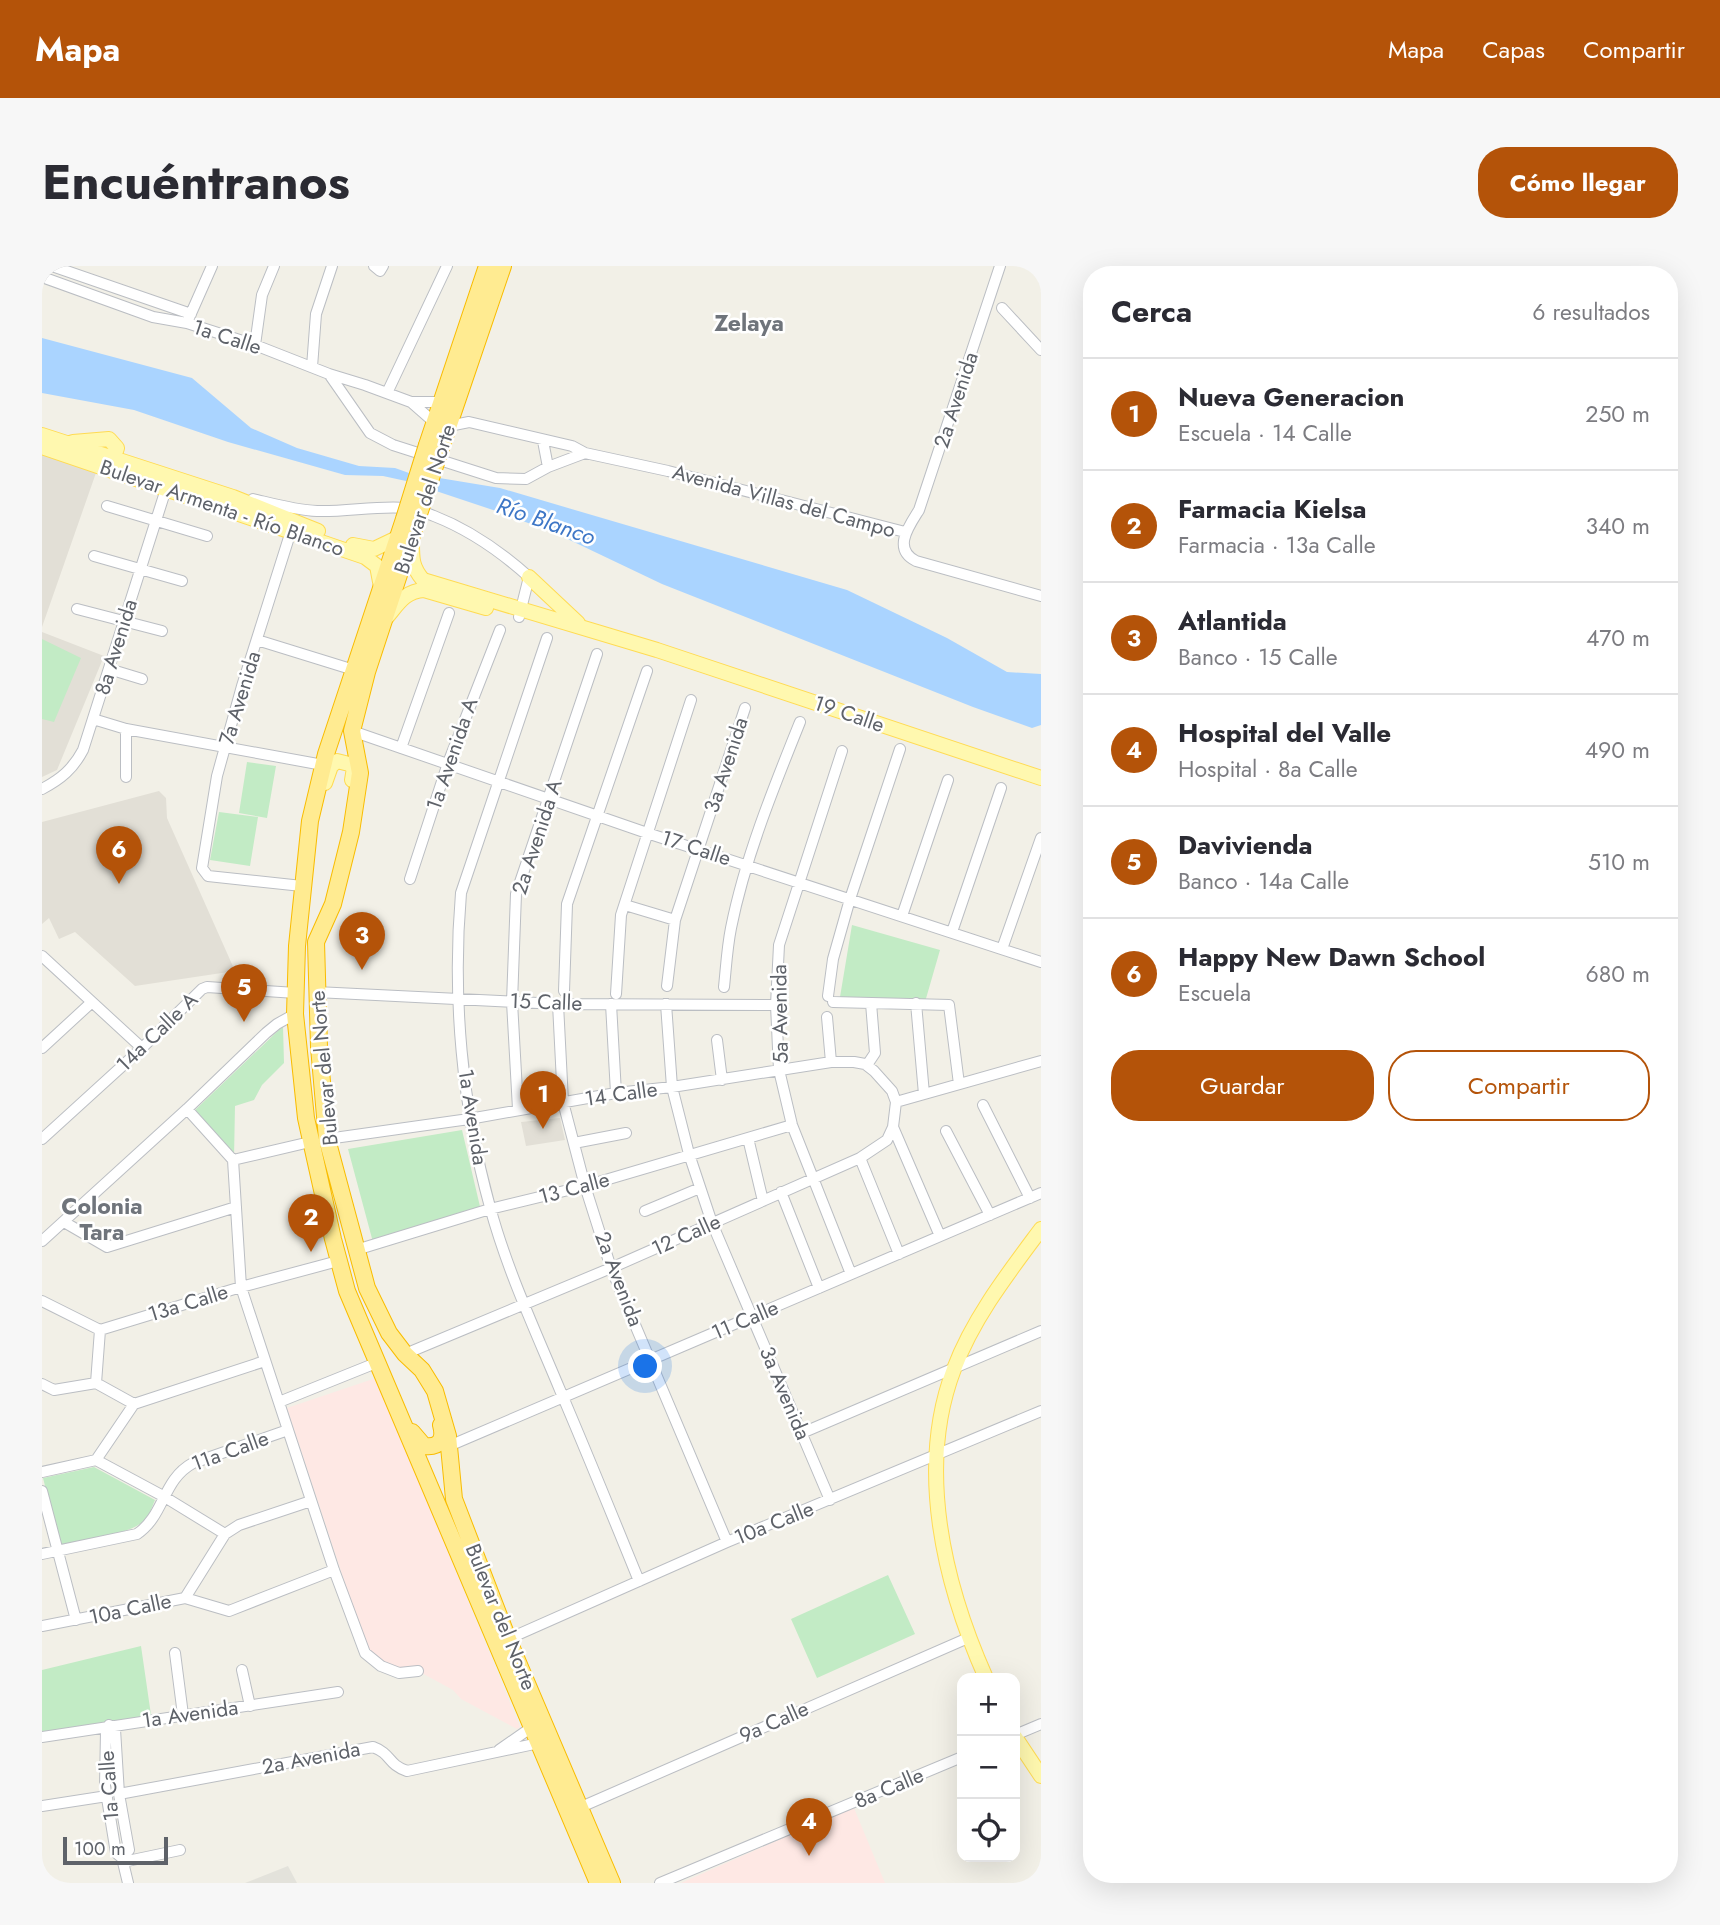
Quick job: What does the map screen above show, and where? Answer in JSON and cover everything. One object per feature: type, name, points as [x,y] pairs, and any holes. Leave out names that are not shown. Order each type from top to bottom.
[{"type":"highway","name":"Bulevar del Norte","points":[[449,405],[487,266]]},
{"type":"highway","name":"Bulevar del Norte","points":[[503,266],[434,447],[407,530],[387,617],[367,672],[352,731],[360,773],[351,832],[332,904],[316,942],[316,992],[327,1139],[367,1288],[389,1333],[422,1370],[435,1391],[448,1436],[454,1499],[508,1639],[612,1883]]},
{"type":"highway","name":"Bulevar del Norte","points":[[407,530],[381,589],[323,765],[310,821],[297,946],[296,993],[310,1142],[347,1291],[539,1743],[592,1875],[598,1883]]},
{"type":"highway","points":[[306,1112],[344,1271],[368,1334],[403,1417],[424,1447],[437,1445],[443,1437],[442,1428],[429,1394],[388,1341],[371,1306],[367,1288]]},
{"type":"main road","name":"Bulevar Armenta - Río Blanco","points":[[42,435],[233,497],[349,543],[372,554],[380,572],[381,589]]},
{"type":"main road","name":"Bulevar Armenta - Río Blanco","points":[[42,444],[291,531],[372,554],[407,530]]},
{"type":"main road","points":[[42,444],[101,463],[109,462],[114,457]]},
{"type":"main road","points":[[242,514],[254,512],[307,530],[311,529]]},
{"type":"main road","name":"19 Calle","points":[[407,530],[414,570],[423,580],[618,645],[657,650]]},
{"type":"main road","points":[[529,577],[581,626]]},
{"type":"main road","name":"19 Calle","points":[[387,617],[406,594],[424,590],[581,626],[1041,778]]},
{"type":"main road","points":[[297,946],[326,776],[337,761],[354,768],[353,778],[331,891],[316,942]]},
{"type":"main road","points":[[984,1673],[968,1638],[951,1585],[940,1525],[936,1455],[944,1397],[954,1368],[979,1318],[1041,1229]]},
{"type":"main road","points":[[1020,1744],[1041,1776]]},
{"type":"street","points":[[52,266],[80,270],[189,318],[212,266]]},
{"type":"street","points":[[255,345],[262,295],[274,266]]},
{"type":"street","points":[[312,367],[316,314],[332,266]]},
{"type":"street","points":[[387,393],[447,266]]},
{"type":"street","name":"2a Avenida","points":[[905,532],[919,510],[1000,266]]},
{"type":"street","name":"1a Calle","points":[[42,277],[153,317],[189,318],[329,374],[411,402],[442,424]]},
{"type":"street","points":[[1002,308],[1041,350]]},
{"type":"street","points":[[329,374],[366,429],[393,445],[496,478],[526,479],[548,467],[585,453]]},
{"type":"street","points":[[350,402],[365,385]]},
{"type":"street","name":"1a Calle","points":[[411,402],[449,405]]},
{"type":"street","points":[[449,405],[469,422]]},
{"type":"street","name":"Avenida Villas del Campo","points":[[442,424],[469,422],[572,446],[585,453],[668,471],[905,532],[905,550],[909,557],[916,561],[1041,596]]},
{"type":"street","points":[[543,441],[548,467]]},
{"type":"street","name":"8a Avenida","points":[[42,789],[62,778],[76,765],[83,750],[166,489]]},
{"type":"street","points":[[233,497],[299,510],[412,508],[460,526],[507,558],[529,577],[521,613]]},
{"type":"street","points":[[107,506],[207,536]]},
{"type":"street","points":[[311,529],[328,511]]},
{"type":"street","name":"7a Avenida","points":[[291,531],[217,776],[202,868],[208,876],[302,886]]},
{"type":"street","points":[[94,556],[182,581]]},
{"type":"street","points":[[77,608],[162,631]]},
{"type":"street","points":[[401,748],[449,613]]},
{"type":"street","name":"1a Avenida A","points":[[411,879],[447,763],[500,631]]},
{"type":"street","name":"1a Avenida","points":[[547,638],[461,893],[458,926],[459,1000],[469,1119],[490,1209],[523,1304],[639,1581]]},
{"type":"street","points":[[257,640],[354,670]]},
{"type":"street","name":"2a Avenida A","points":[[518,1109],[512,1002],[516,894],[597,654]]},
{"type":"street","points":[[109,669],[142,679]]},
{"type":"street","points":[[564,991],[567,904],[648,671]]},
{"type":"street","points":[[617,1093],[614,999],[621,915],[691,700]]},
{"type":"street","name":"3a Avenida","points":[[667,985],[675,920],[745,708]]},
{"type":"street","points":[[93,719],[126,729],[323,765]]},
{"type":"street","points":[[724,988],[731,928],[748,865],[800,722]]},
{"type":"street","points":[[126,729],[126,777]]},
{"type":"street","name":"17 Calle","points":[[352,731],[647,833],[1041,962]]},
{"type":"street","points":[[900,749],[850,899],[834,959],[831,999],[871,1003],[946,1003],[951,1008],[959,1084]]},
{"type":"street","name":"5a Avenida","points":[[842,751],[779,945],[776,1004],[779,1070],[792,1125],[851,1274]]},
{"type":"street","points":[[902,916],[948,780]]},
{"type":"street","points":[[953,932],[1001,788]]},
{"type":"street","points":[[1002,949],[1041,838]]},
{"type":"street","points":[[625,905],[675,920]]},
{"type":"street","points":[[43,958],[142,1048]]},
{"type":"street","name":"14a Calle A","points":[[42,1139],[202,989],[207,987],[296,993]]},
{"type":"street","name":"15 Calle","points":[[316,992],[558,1004],[614,999],[666,1004],[776,1004]]},
{"type":"street","points":[[42,1048],[92,1002]]},
{"type":"street","points":[[871,1003],[875,1053],[867,1065],[885,1082],[896,1102],[893,1127],[940,1236]]},
{"type":"street","points":[[916,1003],[924,1094]]},
{"type":"street","name":"2a Avenida","points":[[558,1004],[563,1102],[585,1186],[611,1268],[727,1542]]},
{"type":"street","name":"3a Avenida","points":[[666,1004],[672,1087],[700,1188],[712,1223],[830,1500]]},
{"type":"street","points":[[42,1241],[187,1110],[266,1033],[296,1014]]},
{"type":"street","points":[[827,1017],[831,1062]]},
{"type":"street","points":[[717,1040],[722,1080]]},
{"type":"street","points":[[896,1102],[1041,1061]]},
{"type":"street","name":"14 Calle","points":[[327,1139],[831,1062],[867,1065]]},
{"type":"street","points":[[983,1105],[1036,1196]]},
{"type":"street","points":[[187,1110],[233,1160],[241,1287],[334,1570],[365,1653],[381,1666],[399,1673],[418,1671]]},
{"type":"street","name":"13 Calle","points":[[356,1250],[490,1209],[585,1186],[792,1125]]},
{"type":"street","name":"12 Calle","points":[[405,1354],[611,1268],[860,1158],[887,1140],[893,1127]]},
{"type":"street","points":[[946,1132],[990,1215]]},
{"type":"street","points":[[574,1143],[626,1133]]},
{"type":"street","points":[[748,1138],[763,1201]]},
{"type":"street","points":[[233,1160],[310,1142]]},
{"type":"street","points":[[860,1158],[899,1254]]},
{"type":"street","points":[[645,1211],[700,1188]]},
{"type":"street","points":[[780,1192],[819,1288]]},
{"type":"street","name":"11 Calle","points":[[449,1446],[1036,1196]]},
{"type":"street","points":[[64,1223],[107,1247],[236,1207]]},
{"type":"street","name":"13a Calle","points":[[100,1330],[338,1261]]},
{"type":"street","points":[[42,1301],[100,1330],[96,1383]]},
{"type":"street","points":[[802,1433],[1041,1331]]},
{"type":"street","points":[[96,1460],[134,1404],[265,1361]]},
{"type":"street","points":[[279,1402],[376,1363]]},
{"type":"street","points":[[42,1384],[54,1390],[96,1383],[134,1404]]},
{"type":"street","name":"10a Calle","points":[[508,1639],[727,1542],[1041,1411]]},
{"type":"street","name":"11a Calle","points":[[42,1554],[137,1534],[156,1516],[163,1496],[183,1468],[288,1430]]},
{"type":"street","points":[[42,1472],[96,1460],[163,1496],[225,1534]]},
{"type":"street","points":[[42,1491],[76,1620]]},
{"type":"street","points":[[185,1598],[225,1534],[239,1525],[311,1501]]},
{"type":"street","name":"10a Calle","points":[[42,1626],[185,1598],[229,1611],[334,1570]]},
{"type":"street","name":"9a Calle","points":[[581,1807],[968,1638]]},
{"type":"street","points":[[175,1653],[183,1715]]},
{"type":"street","points":[[242,1670],[250,1706]]},
{"type":"street","name":"1a Avenida","points":[[42,1737],[338,1692]]},
{"type":"street","points":[[1020,1734],[1041,1724]]},
{"type":"street","name":"1a Calle","points":[[122,1860],[129,1850],[119,1794],[115,1730],[109,1725],[106,1731],[105,1786],[116,1853],[122,1860],[128,1883]]},
{"type":"street","name":"2a Avenida","points":[[494,1754],[532,1727]]},
{"type":"street","name":"2a Avenida","points":[[42,1806],[107,1796],[113,1800],[119,1794],[373,1747],[384,1751],[396,1767],[407,1771],[539,1743]]},
{"type":"street","name":"8a Calle","points":[[660,1883],[957,1759]]},
{"type":"street","points":[[122,1860],[180,1850]]},
{"type":"shaded area","points":[[42,452],[97,470],[42,627]]},
{"type":"shaded area","points":[[42,632],[104,656],[57,770],[42,777]]},
{"type":"shaded area","points":[[159,791],[166,798],[167,818],[235,971],[135,986],[75,932],[59,939],[49,918],[42,924],[42,822]]},
{"type":"shaded area","points":[[560,1118],[565,1140],[526,1146],[521,1122]]},
{"type":"shaded area","points":[[376,1378],[520,1727],[517,1729],[461,1699],[453,1690],[418,1671],[399,1673],[367,1650],[287,1408]]},
{"type":"shaded area","points":[[854,1808],[885,1883],[681,1883],[810,1826]]},
{"type":"shaded area","points":[[288,1866],[297,1883],[245,1883]]},
{"type":"green space","points":[[42,639],[81,658],[54,722],[42,719]]},
{"type":"green space","points":[[247,762],[276,766],[267,818],[239,813]]},
{"type":"green space","points":[[219,812],[258,817],[250,866],[210,860]]},
{"type":"green space","points":[[852,925],[940,950],[925,1002],[840,997]]},
{"type":"green space","points":[[283,1026],[284,1063],[262,1085],[254,1100],[235,1106],[234,1158],[193,1112]]},
{"type":"green space","points":[[462,1130],[482,1215],[374,1246],[348,1149]]},
{"type":"green space","points":[[94,1467],[155,1500],[151,1510],[145,1520],[128,1530],[60,1545],[43,1478]]},
{"type":"green space","points":[[888,1575],[915,1634],[817,1678],[791,1619]]},
{"type":"green space","points":[[141,1646],[151,1715],[42,1733],[42,1670]]},
{"type":"water","name":"Río Blanco","points":[[42,338],[192,378],[251,428],[297,448],[359,466],[395,468],[409,473],[500,488],[847,590],[947,638],[1007,672],[1041,674],[1041,725],[1032,728],[973,707],[662,584],[555,533],[406,481],[383,476],[345,475],[228,442],[134,410],[42,393]]},
{"type":"place","name":"Happy New Dawn School","points":[[119,884]]},
{"type":"place","name":"Atlantida","points":[[362,970]]},
{"type":"place","name":"Davivienda","points":[[244,1022]]},
{"type":"place","name":"Nueva Generacion","points":[[543,1129]]},
{"type":"place","name":"Farmacia Kielsa","points":[[311,1252]]},
{"type":"place","name":"Hospital del Valle","points":[[809,1856]]},
{"type":"district","name":"Zelaya","points":[[749,323]]},
{"type":"district","name":"Colonia Tara","points":[[102,1219]]}]
